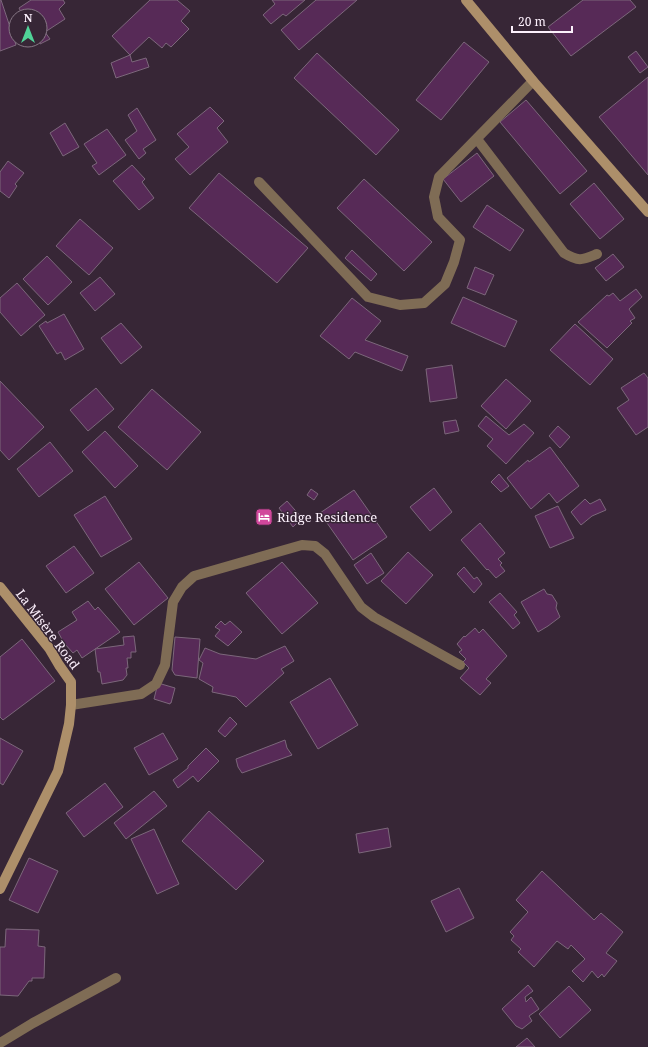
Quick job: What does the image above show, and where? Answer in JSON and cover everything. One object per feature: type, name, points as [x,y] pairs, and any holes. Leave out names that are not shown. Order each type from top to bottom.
[{"type":"main road","points":[[466,0],[533,81],[648,212]]},
{"type":"main road","name":"La Misère Road","points":[[0,587],[49,648],[71,682],[69,724],[58,770],[0,889]]},
{"type":"street","points":[[259,182],[368,297],[400,305],[424,303],[445,284],[454,262],[460,240],[438,217],[434,197],[439,177],[533,81]]},
{"type":"street","points":[[476,139],[564,253],[574,259],[584,259],[597,254]]},
{"type":"street","points":[[71,705],[141,694],[156,684],[165,665],[173,602],[182,587],[194,576],[302,546],[315,546],[325,554],[361,607],[374,617],[460,665]]},
{"type":"street","points":[[0,1043],[33,1023],[116,978]]},
{"type":"building","points":[[1,0],[8,21],[8,48],[0,51]]},
{"type":"building","points":[[31,0],[63,0],[65,3],[59,9],[65,19],[48,30],[48,8],[19,8]]},
{"type":"building","points":[[150,0],[177,0],[190,11],[181,21],[189,29],[171,47],[166,43],[162,48],[149,37],[130,55],[112,36]]},
{"type":"building","points":[[272,0],[305,0],[286,16],[283,14],[271,24],[263,15],[275,4]]},
{"type":"building","points":[[316,0],[357,0],[299,50],[281,30]]},
{"type":"building","points":[[583,0],[630,0],[636,7],[571,56],[548,27]]},
{"type":"building","points":[[464,42],[489,62],[441,120],[416,100]]},
{"type":"building","points":[[636,51],[648,67],[640,73],[628,57]]},
{"type":"building","points":[[317,53],[399,130],[376,155],[294,78]]},
{"type":"building","points":[[130,55],[132,62],[146,58],[149,67],[116,78],[111,63]]},
{"type":"building","points":[[648,77],[648,175],[599,117]]},
{"type":"building","points":[[526,100],[587,171],[560,194],[500,122]]},
{"type":"building","points":[[210,107],[224,121],[217,128],[228,142],[190,175],[175,159],[189,147],[177,134]]},
{"type":"building","points":[[137,108],[156,140],[143,149],[146,153],[139,159],[125,140],[137,131],[128,115]]},
{"type":"building","points":[[65,123],[79,147],[63,156],[50,133]]},
{"type":"building","points":[[107,129],[126,155],[99,175],[92,166],[97,163],[84,144]]},
{"type":"building","points":[[477,153],[494,176],[461,202],[443,179]]},
{"type":"building","points":[[8,161],[24,173],[15,184],[17,186],[9,198],[0,191],[0,172]]},
{"type":"building","points":[[132,165],[145,179],[142,182],[154,198],[139,210],[113,181]]},
{"type":"building","points":[[219,173],[308,248],[277,283],[189,208]]},
{"type":"building","points":[[364,179],[432,242],[404,271],[337,208]]},
{"type":"building","points":[[594,183],[624,219],[600,239],[570,204]]},
{"type":"building","points":[[487,205],[524,230],[510,251],[473,227]]},
{"type":"building","points":[[80,219],[113,248],[89,275],[56,246]]},
{"type":"building","points":[[352,250],[377,274],[371,281],[345,258]]},
{"type":"building","points":[[613,254],[624,267],[606,281],[595,268]]},
{"type":"building","points":[[47,256],[72,282],[48,305],[23,279]]},
{"type":"building","points":[[475,267],[494,275],[485,295],[467,288]]},
{"type":"building","points":[[100,277],[115,294],[95,311],[80,293]]},
{"type":"building","points":[[17,283],[45,315],[21,336],[0,312],[0,298]]},
{"type":"building","points":[[636,289],[642,297],[629,309],[635,318],[630,321],[632,323],[607,348],[578,322],[607,295],[609,296],[613,293],[620,301]]},
{"type":"building","points":[[463,297],[517,321],[505,347],[451,323]]},
{"type":"building","points":[[352,298],[381,321],[365,340],[408,356],[402,371],[355,352],[349,359],[320,336]]},
{"type":"building","points":[[64,314],[84,349],[65,360],[61,352],[57,354],[39,326],[46,321],[47,323]]},
{"type":"building","points":[[121,323],[142,347],[121,364],[101,338]]},
{"type":"building","points":[[575,324],[613,359],[590,385],[550,350]]},
{"type":"building","points":[[452,365],[457,398],[430,402],[426,369]]},
{"type":"building","points":[[644,373],[648,378],[648,427],[636,435],[617,408],[629,400],[621,388]]},
{"type":"building","points":[[506,379],[531,401],[506,429],[481,406]]},
{"type":"building","points":[[0,381],[44,427],[9,460],[0,450]]},
{"type":"building","points":[[96,388],[114,409],[88,431],[70,410]]},
{"type":"building","points":[[152,389],[201,432],[167,470],[118,427]]},
{"type":"building","points":[[486,416],[509,435],[524,424],[534,433],[506,464],[487,446],[493,439],[478,426]]},
{"type":"building","points":[[456,420],[459,431],[445,434],[443,422]]},
{"type":"building","points":[[558,426],[570,437],[560,448],[549,436]]},
{"type":"building","points":[[105,431],[138,466],[115,488],[82,452]]},
{"type":"building","points":[[50,442],[73,471],[39,497],[17,469]]},
{"type":"building","points":[[550,447],[579,486],[557,503],[549,493],[531,509],[507,478],[528,460],[529,462]]},
{"type":"building","points":[[499,474],[509,486],[501,492],[491,482]]},
{"type":"building","points":[[434,488],[452,512],[430,531],[410,507]]},
{"type":"building","points":[[311,489],[318,494],[314,500],[307,495]]},
{"type":"building","points":[[354,490],[387,537],[353,560],[320,513]]},
{"type":"building","points":[[105,496],[132,539],[101,557],[74,515]]},
{"type":"building","points":[[585,499],[590,504],[600,499],[606,510],[592,516],[581,525],[571,512]]},
{"type":"building","points":[[287,501],[302,518],[293,527],[279,508]]},
{"type":"building","points":[[558,506],[574,538],[550,548],[535,516]]},
{"type":"building","points":[[480,523],[505,553],[498,559],[502,563],[500,565],[505,571],[496,578],[488,569],[487,570],[461,540]]},
{"type":"building","points":[[74,546],[94,573],[66,593],[46,566]]},
{"type":"building","points":[[408,552],[433,575],[406,604],[381,581]]},
{"type":"building","points":[[371,553],[384,573],[367,584],[354,565]]},
{"type":"building","points":[[139,562],[168,598],[134,625],[105,589]]},
{"type":"building","points":[[282,562],[318,603],[282,634],[246,593]]},
{"type":"building","points":[[464,567],[474,579],[477,577],[482,584],[474,593],[457,574]]},
{"type":"building","points":[[544,589],[547,594],[552,595],[557,603],[556,608],[560,617],[538,632],[521,602]]},
{"type":"building","points":[[500,593],[517,612],[514,615],[520,623],[513,629],[489,602]]},
{"type":"building","points":[[88,601],[95,610],[98,607],[120,632],[82,658],[77,650],[73,653],[64,643],[58,632],[77,620],[72,612]]},
{"type":"building","points":[[221,621],[225,625],[230,621],[242,632],[228,646],[215,636],[220,630],[215,627]]},
{"type":"building","points":[[475,628],[479,633],[483,629],[507,656],[486,679],[491,683],[480,695],[460,678],[469,668],[463,662],[466,659],[459,652],[462,650],[457,644],[464,636],[465,637]]},
{"type":"building","points":[[134,636],[136,652],[131,652],[131,658],[127,658],[127,675],[123,680],[102,684],[100,672],[98,672],[95,649],[124,645],[123,637]]},
{"type":"building","points":[[175,637],[200,639],[197,678],[175,675],[172,670]]},
{"type":"building","points":[[22,639],[55,681],[3,720],[0,717],[0,657]]},
{"type":"building","points":[[285,646],[294,661],[281,669],[284,673],[246,707],[236,697],[212,692],[213,687],[199,679],[203,663],[199,660],[205,648],[220,654],[256,659]]},
{"type":"building","points":[[330,678],[358,725],[318,749],[290,702]]},
{"type":"building","points":[[158,683],[175,688],[170,704],[154,699]]},
{"type":"building","points":[[230,717],[237,724],[225,737],[218,731]]},
{"type":"building","points":[[163,733],[178,759],[149,775],[134,748]]},
{"type":"building","points":[[0,738],[23,751],[3,785],[0,783]]},
{"type":"building","points":[[285,740],[287,748],[292,755],[242,773],[238,767],[236,759]]},
{"type":"building","points":[[206,748],[219,761],[198,782],[193,776],[178,788],[173,780],[188,768],[188,766]]},
{"type":"building","points":[[105,783],[123,807],[84,837],[66,813]]},
{"type":"building","points":[[154,791],[167,806],[126,839],[114,823]]},
{"type":"building","points":[[209,811],[264,861],[236,890],[182,841]]},
{"type":"building","points":[[388,828],[391,847],[359,853],[356,834]]},
{"type":"building","points":[[154,829],[179,884],[157,894],[131,839]]},
{"type":"building","points":[[29,858],[58,871],[38,913],[9,900]]},
{"type":"building","points":[[542,871],[594,920],[601,913],[623,932],[606,953],[617,961],[604,977],[602,974],[598,978],[592,971],[583,982],[572,971],[585,959],[571,945],[568,949],[557,941],[534,967],[518,952],[521,949],[511,940],[514,936],[510,932],[528,912],[516,900]]},
{"type":"building","points":[[459,888],[474,918],[446,932],[431,901]]},
{"type":"building","points":[[6,929],[39,930],[38,946],[45,947],[44,978],[32,978],[32,981],[29,981],[18,996],[0,995],[0,947],[5,947]]},
{"type":"building","points":[[528,985],[533,991],[525,997],[526,1002],[531,997],[539,1009],[529,1016],[532,1021],[522,1029],[516,1026],[502,1009]]},
{"type":"building","points":[[569,986],[591,1010],[560,1038],[539,1014]]},
{"type":"building","points":[[527,1038],[535,1047],[516,1047]]},
{"type":"place","name":"Ridge Residence","points":[[264,517]]}]
